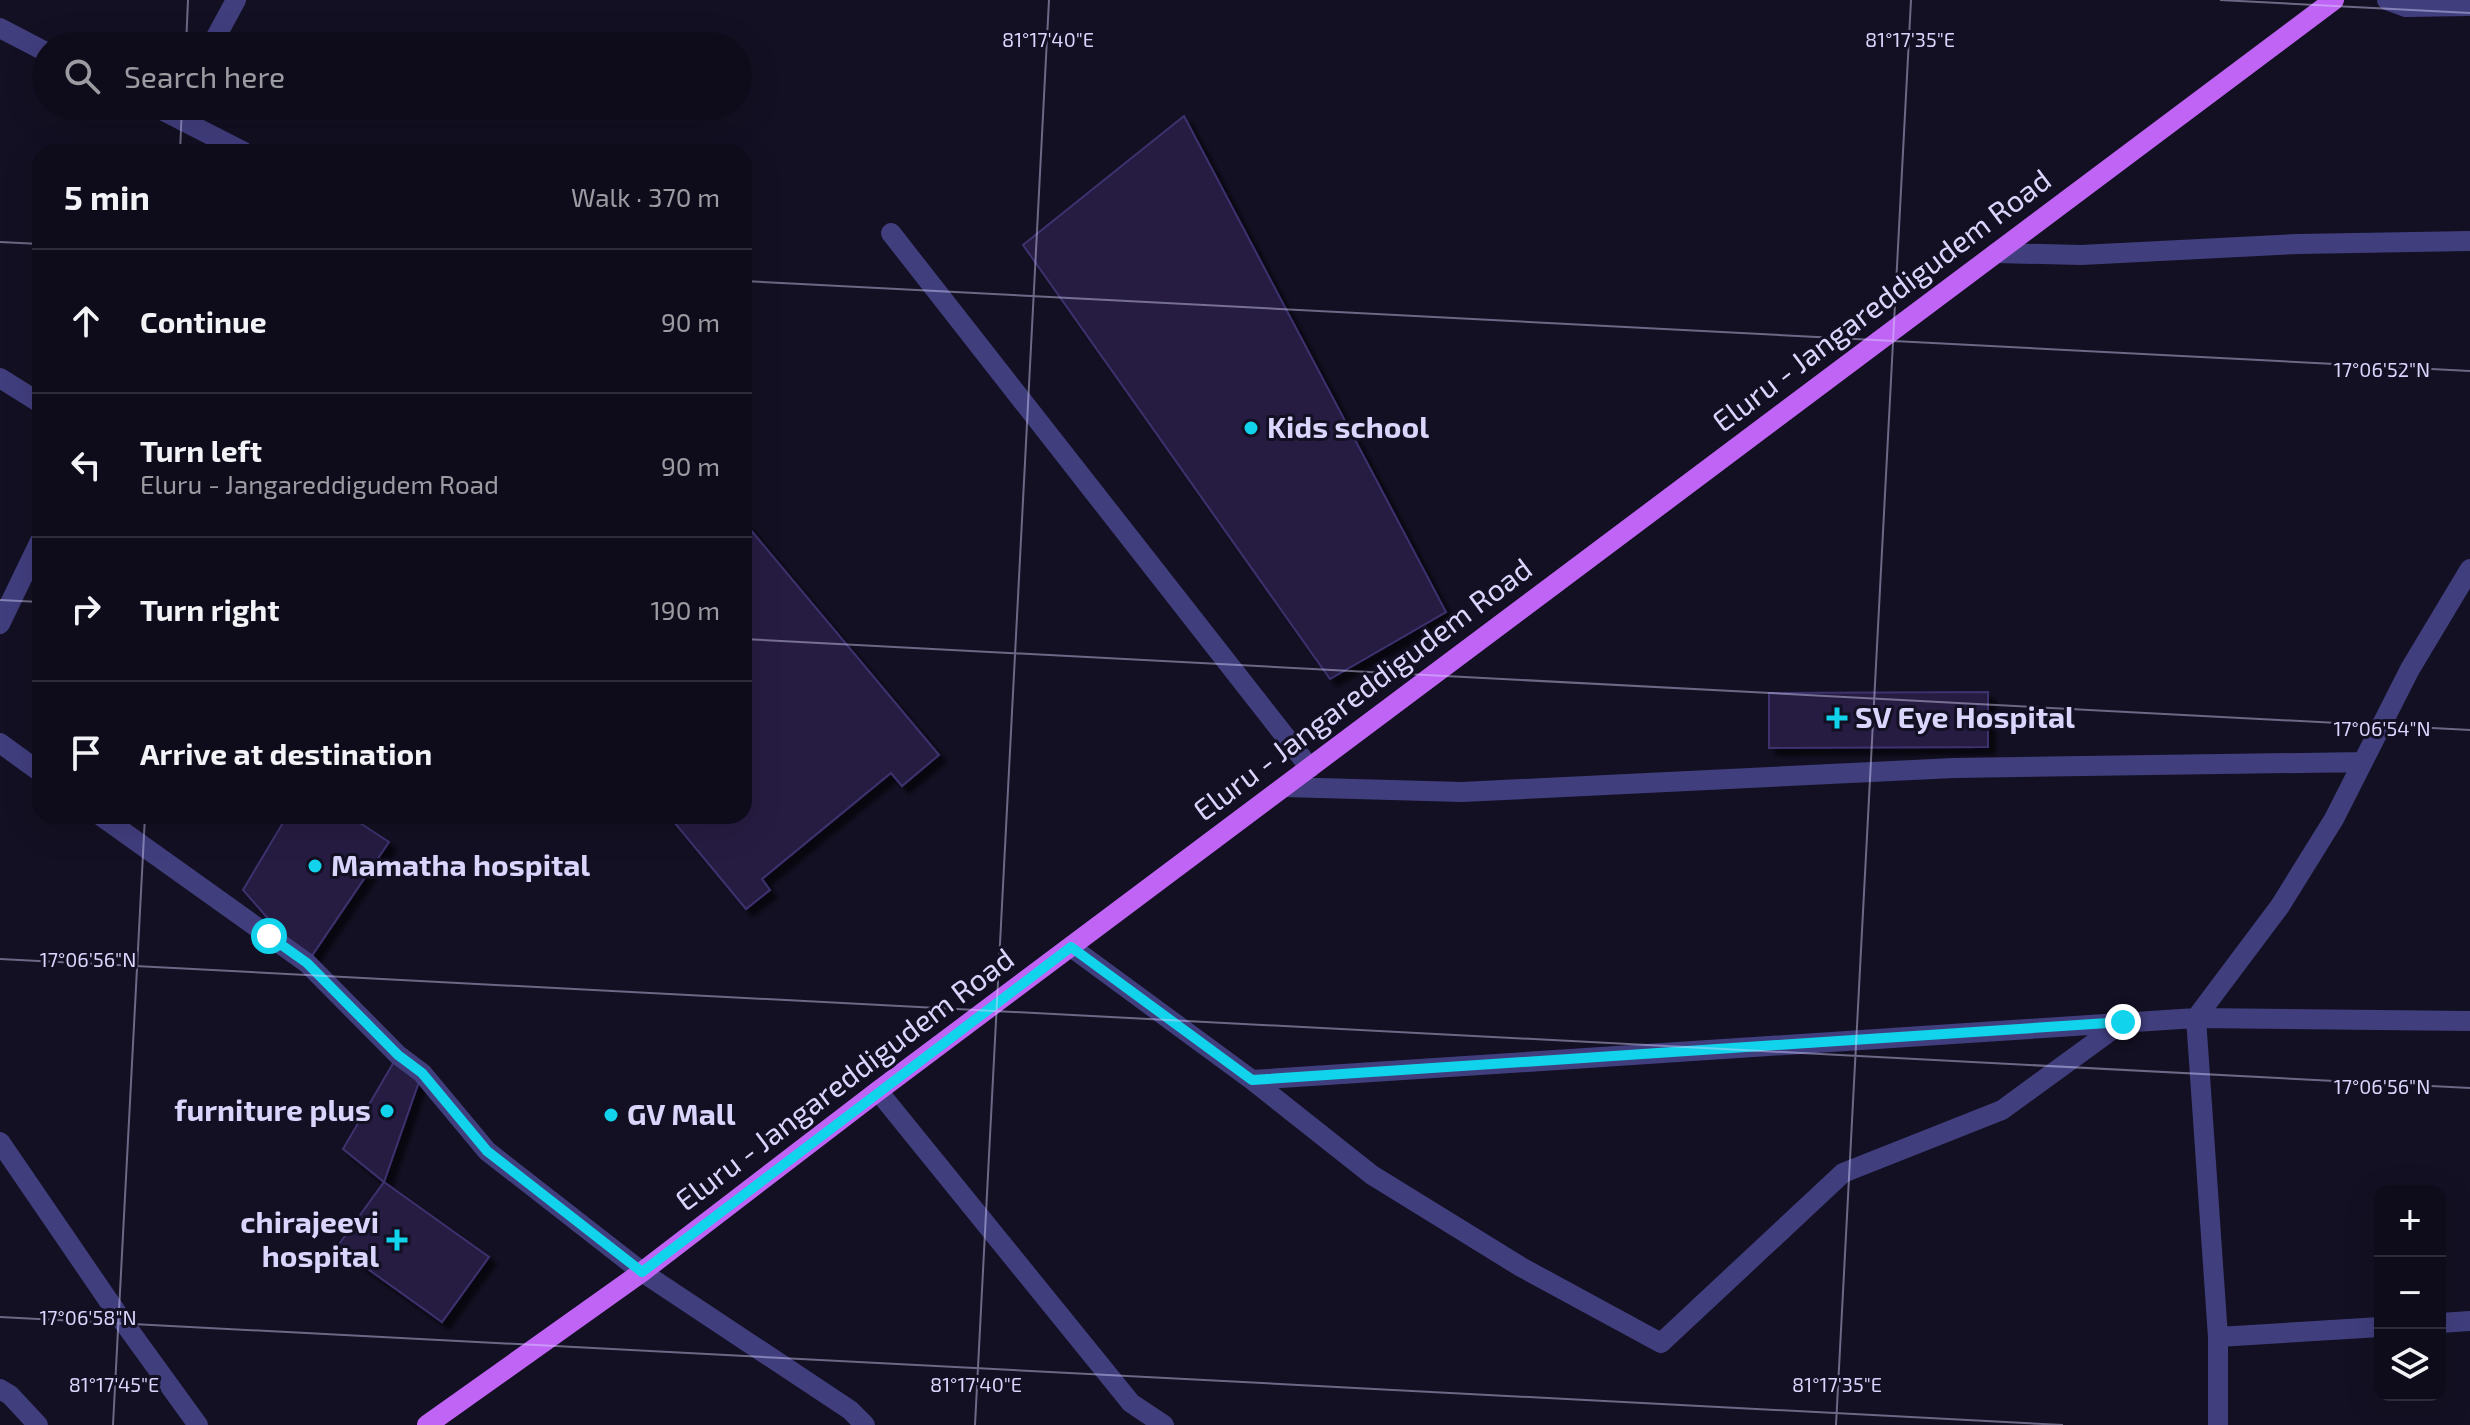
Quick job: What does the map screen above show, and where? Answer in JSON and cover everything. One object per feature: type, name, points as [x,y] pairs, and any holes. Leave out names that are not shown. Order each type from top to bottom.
[{"type":"main road","name":"Eluru - Jangareddigudem Road","points":[[427,1425],[642,1272],[878,1091],[2334,0]]},
{"type":"street","points":[[219,32],[236,0]]},
{"type":"street","points":[[2387,0],[2406,7],[2470,6]]},
{"type":"street","points":[[0,28],[32,45]]},
{"type":"street","points":[[187,120],[230,144]]},
{"type":"street","points":[[891,233],[1310,768]]},
{"type":"street","points":[[1996,253],[2081,255],[2298,244],[2470,241]]},
{"type":"street","points":[[0,378],[32,398]]},
{"type":"street","points":[[0,624],[32,558]]},
{"type":"street","points":[[2218,1425],[2218,1337],[2196,1018],[2280,906],[2334,819],[2410,669],[2470,569]]},
{"type":"street","points":[[0,743],[32,766]]},
{"type":"street","points":[[1284,787],[1462,792],[1954,768],[2363,762]]},
{"type":"street","points":[[112,824],[307,963],[398,1055],[422,1073],[487,1151],[642,1272],[850,1410],[865,1425]]},
{"type":"street","points":[[1071,947],[1252,1080],[1372,1175],[1521,1267],[1661,1343],[1843,1173],[2002,1110],[2123,1022]]},
{"type":"street","points":[[1252,1080],[2196,1018],[2470,1021]]},
{"type":"street","points":[[878,1091],[1131,1403],[1164,1425]]},
{"type":"street","points":[[0,1142],[198,1425]]},
{"type":"street","points":[[2446,1323],[2470,1321]]},
{"type":"street","points":[[2218,1337],[2374,1327]]},
{"type":"street","points":[[0,1389],[10,1395],[38,1425]]},
{"type":"building","name":"Kids school","points":[[1184,116],[1446,612],[1330,679],[1023,245]]},
{"type":"building","points":[[752,532],[939,755],[902,786],[891,773],[762,879],[770,890],[746,909],[676,824],[752,824]]},
{"type":"building","points":[[1988,692],[1988,747],[1769,748],[1769,693]]},
{"type":"building","name":"Mamatha hospital","points":[[282,824],[361,824],[389,842],[307,963],[243,890]]},
{"type":"building","name":"furniture plus","points":[[398,1055],[422,1073],[384,1182],[343,1149]]},
{"type":"building","points":[[384,1182],[489,1257],[442,1322],[337,1247]]},
{"type":"place","name":"Kids school","points":[[1251,428]]},
{"type":"place","name":"SV Eye Hospital","points":[[1837,718]]},
{"type":"place","name":"Mamatha hospital","points":[[315,866]]},
{"type":"place","name":"furniture plus","points":[[387,1111]]},
{"type":"place","name":"GV Mall","points":[[611,1115]]},
{"type":"place","name":"chirajeevi hospital","points":[[397,1240]]},
{"type":"route","points":[[269,936],[307,963],[398,1055],[422,1073],[487,1151],[642,1272],[1071,947],[1252,1080],[2123,1022]]}]
